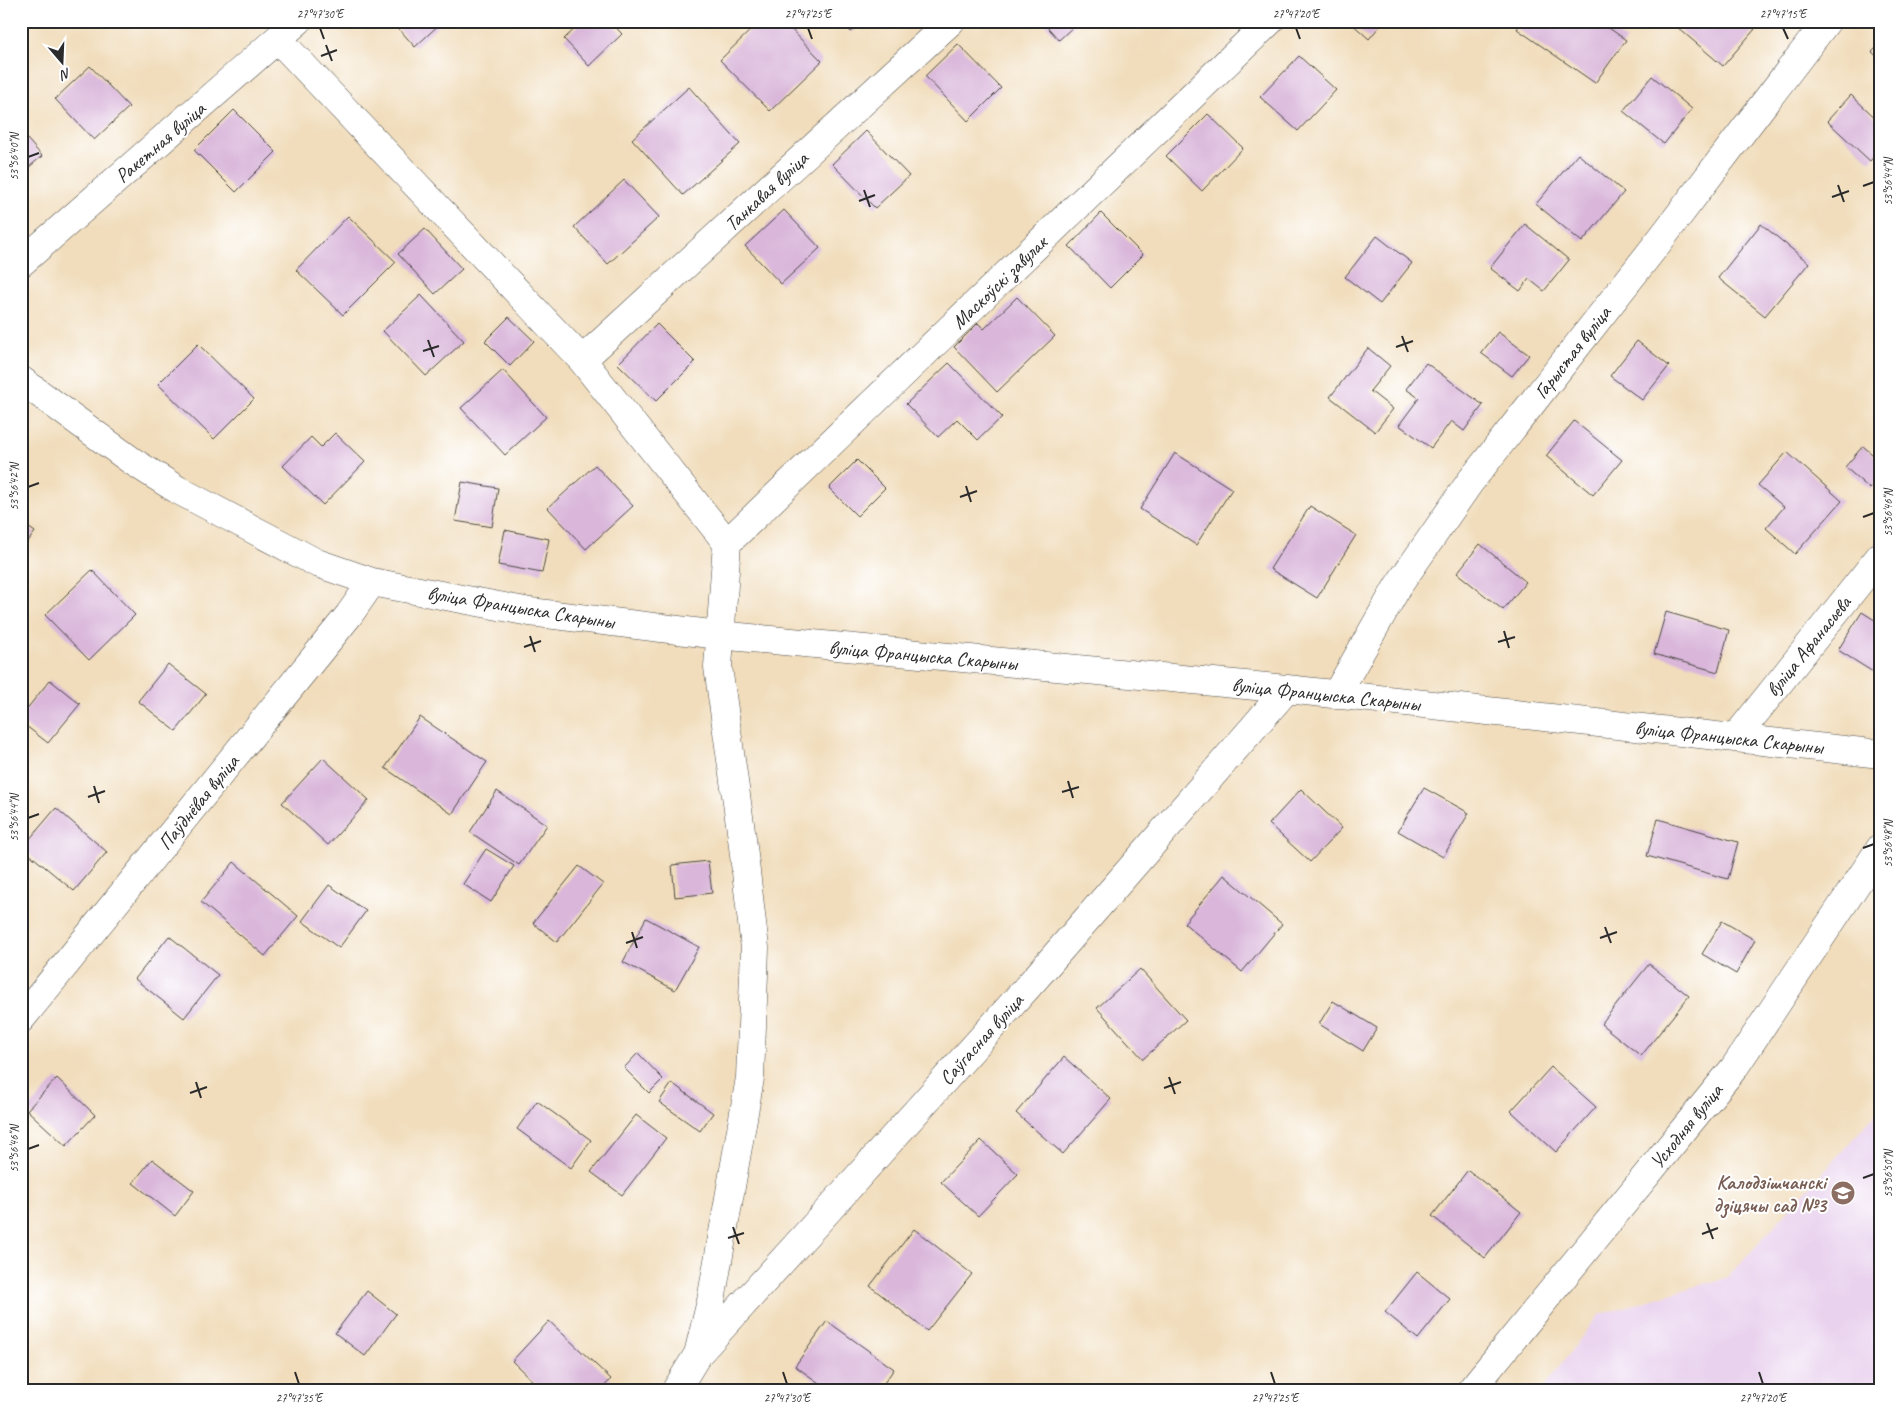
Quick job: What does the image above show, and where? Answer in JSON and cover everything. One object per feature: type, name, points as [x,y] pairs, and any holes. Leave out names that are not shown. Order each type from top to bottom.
[{"type":"street","name":"Ракетная вуліца","points":[[21,263],[298,21]]},
{"type":"street","name":"Танкавая вуліца","points":[[582,360],[951,21]]},
{"type":"street","name":"Маскоўскі завулак","points":[[727,544],[1270,21]]},
{"type":"street","name":"Гарыстая вуліца","points":[[1336,695],[1398,586],[1470,482],[1651,252],[1827,21]]},
{"type":"street","points":[[278,39],[582,360],[727,544],[718,667],[755,948],[750,1078],[711,1301],[698,1354]]},
{"type":"street","name":"вуліца Францыска Скарыны","points":[[21,380],[124,456],[178,490],[317,563],[372,582],[530,612],[720,635],[1287,689],[1881,754]]},
{"type":"street","name":"вуліца Афанасьева","points":[[1736,737],[1881,555]]},
{"type":"street","name":"Паўднёвая вуліца","points":[[21,1019],[343,623],[372,582]]},
{"type":"street","name":"Саўгасная вуліца","points":[[676,1390],[698,1354],[1033,981],[1287,689]]},
{"type":"street","name":"Усходняя вуліца","points":[[1471,1390],[1734,1068],[1881,846]]},
{"type":"shaded area","name":"Калодзішчанскі дзіцячы сад №3","points":[[1881,1108],[1881,1390],[1542,1390],[1598,1315],[1728,1277]]},
{"type":"building","points":[[392,21],[443,21],[415,47]]},
{"type":"building","points":[[583,21],[610,21],[622,34],[589,66],[564,39]]},
{"type":"building","points":[[760,21],[783,21],[822,61],[770,111],[720,60]]},
{"type":"building","points":[[841,21],[864,21],[851,32]]},
{"type":"building","points":[[1042,21],[1079,21],[1059,40]]},
{"type":"building","points":[[1349,21],[1384,21],[1369,39]]},
{"type":"building","points":[[1522,21],[1599,21],[1626,40],[1595,83],[1517,29]]},
{"type":"building","points":[[1670,21],[1745,21],[1755,29],[1723,66]]},
{"type":"building","points":[[1881,43],[1881,60],[1872,52]]},
{"type":"building","points":[[958,44],[1001,88],[968,121],[925,76]]},
{"type":"building","points":[[1299,56],[1336,90],[1298,131],[1260,97]]},
{"type":"building","points":[[90,66],[129,107],[94,140],[55,99]]},
{"type":"building","points":[[1652,76],[1692,109],[1664,144],[1623,111]]},
{"type":"building","points":[[689,87],[740,144],[683,195],[632,139]]},
{"type":"building","points":[[1851,95],[1881,123],[1881,149],[1870,161],[1827,121]]},
{"type":"building","points":[[234,110],[276,152],[236,192],[194,150]]},
{"type":"building","points":[[1208,114],[1243,148],[1202,191],[1166,156]]},
{"type":"building","points":[[866,131],[909,176],[875,208],[832,164]]},
{"type":"building","points":[[21,132],[42,156],[21,174]]},
{"type":"building","points":[[1578,154],[1624,192],[1582,242],[1536,204]]},
{"type":"building","points":[[624,180],[659,217],[608,264],[574,227]]},
{"type":"building","points":[[784,210],[820,248],[781,284],[745,246]]},
{"type":"building","points":[[1101,213],[1143,255],[1110,288],[1069,246]]},
{"type":"building","points":[[348,216],[396,262],[343,315],[296,270]]},
{"type":"building","points":[[1525,224],[1569,260],[1544,291],[1529,279],[1520,291],[1490,268]]},
{"type":"building","points":[[1761,224],[1809,263],[1765,316],[1718,278]]},
{"type":"building","points":[[425,229],[462,269],[435,294],[398,254]]},
{"type":"building","points":[[1377,236],[1412,263],[1380,304],[1345,277]]},
{"type":"building","points":[[421,295],[464,341],[426,376],[383,331]]},
{"type":"building","points":[[1017,297],[1055,336],[997,392],[954,347],[978,323],[984,329]]},
{"type":"building","points":[[509,317],[534,341],[510,366],[485,341]]},
{"type":"building","points":[[657,324],[695,362],[656,401],[618,364]]},
{"type":"building","points":[[1498,332],[1529,355],[1512,376],[1481,353]]},
{"type":"building","points":[[1637,341],[1669,366],[1642,400],[1610,376]]},
{"type":"building","points":[[198,344],[254,399],[214,439],[158,384]]},
{"type":"building","points":[[1368,348],[1390,366],[1370,391],[1393,409],[1375,432],[1330,397]]},
{"type":"building","points":[[949,363],[1002,417],[978,440],[957,419],[938,437],[906,404]]},
{"type":"building","points":[[1426,363],[1483,405],[1464,431],[1451,421],[1431,448],[1399,425],[1419,398],[1406,389]]},
{"type":"building","points":[[503,370],[546,417],[505,455],[461,408]]},
{"type":"building","points":[[1574,421],[1622,460],[1593,495],[1546,456]]},
{"type":"building","points":[[335,433],[365,462],[323,505],[283,466],[311,437],[321,447]]},
{"type":"building","points":[[1863,446],[1881,462],[1881,477],[1870,489],[1845,467]]},
{"type":"building","points":[[1787,452],[1842,501],[1795,554],[1766,528],[1784,507],[1758,485]]},
{"type":"building","points":[[1175,453],[1232,489],[1196,545],[1140,509]]},
{"type":"building","points":[[857,460],[885,488],[857,516],[829,488]]},
{"type":"building","points":[[595,465],[633,506],[586,549],[548,508]]},
{"type":"building","points":[[462,482],[498,488],[492,527],[455,521]]},
{"type":"building","points":[[1310,506],[1356,535],[1317,598],[1270,569]]},
{"type":"building","points":[[21,522],[35,532],[21,551]]},
{"type":"building","points":[[505,530],[549,539],[542,573],[498,565]]},
{"type":"building","points":[[1480,544],[1526,582],[1503,610],[1457,573]]},
{"type":"building","points":[[92,570],[135,615],[89,660],[45,615]]},
{"type":"building","points":[[1666,612],[1729,630],[1718,672],[1654,654]]},
{"type":"building","points":[[1862,612],[1881,624],[1881,677],[1838,650]]},
{"type":"building","points":[[168,664],[206,694],[176,731],[138,701]]},
{"type":"building","points":[[50,680],[80,704],[48,743],[21,722],[21,716]]},
{"type":"building","points":[[420,717],[487,762],[452,814],[385,768]]},
{"type":"building","points":[[323,758],[369,800],[328,845],[282,803]]},
{"type":"building","points":[[1424,788],[1469,813],[1443,857],[1398,831]]},
{"type":"building","points":[[1301,789],[1342,828],[1310,862],[1269,824]]},
{"type":"building","points":[[497,791],[547,825],[519,865],[470,832]]},
{"type":"building","points":[[56,808],[107,852],[74,891],[22,848]]},
{"type":"building","points":[[1658,819],[1738,842],[1728,879],[1647,856]]},
{"type":"building","points":[[486,849],[514,866],[491,902],[463,884]]},
{"type":"building","points":[[708,861],[712,893],[675,897],[672,865]]},
{"type":"building","points":[[234,862],[298,916],[265,956],[201,902]]},
{"type":"building","points":[[579,866],[603,884],[557,942],[533,923]]},
{"type":"building","points":[[1224,875],[1282,924],[1242,972],[1184,923]]},
{"type":"building","points":[[329,885],[366,911],[339,948],[302,921]]},
{"type":"building","points":[[646,918],[699,947],[675,990],[623,962]]},
{"type":"building","points":[[1722,921],[1755,940],[1736,974],[1702,954]]},
{"type":"building","points":[[169,936],[218,975],[184,1018],[135,979]]},
{"type":"building","points":[[1649,964],[1689,996],[1641,1056],[1601,1024]]},
{"type":"building","points":[[1140,969],[1186,1020],[1143,1059],[1097,1008]]},
{"type":"building","points":[[1333,1001],[1377,1028],[1363,1051],[1319,1024]]},
{"type":"building","points":[[638,1053],[663,1079],[649,1093],[624,1068]]},
{"type":"building","points":[[1064,1057],[1111,1099],[1063,1154],[1016,1113]]},
{"type":"building","points":[[1551,1067],[1596,1107],[1556,1152],[1511,1111]]},
{"type":"building","points":[[57,1078],[95,1115],[66,1146],[27,1110]]},
{"type":"building","points":[[672,1083],[713,1113],[700,1131],[659,1102]]},
{"type":"building","points":[[537,1101],[591,1140],[571,1168],[517,1129]]},
{"type":"building","points":[[636,1115],[666,1138],[622,1195],[591,1172]]},
{"type":"building","points":[[981,1140],[1018,1174],[978,1216],[941,1182]]},
{"type":"building","points":[[152,1159],[194,1191],[175,1216],[133,1183]]},
{"type":"building","points":[[1468,1170],[1521,1212],[1485,1258],[1432,1216]]},
{"type":"building","points":[[914,1229],[972,1274],[927,1331],[870,1286]]},
{"type":"building","points":[[1417,1272],[1450,1299],[1418,1339],[1385,1312]]},
{"type":"building","points":[[367,1291],[396,1314],[365,1356],[335,1333]]},
{"type":"building","points":[[549,1321],[611,1379],[601,1390],[542,1390],[512,1361]]},
{"type":"building","points":[[827,1321],[894,1369],[879,1390],[829,1390],[795,1366]]},
{"type":"place","name":"Калодзішчанскі дзіцячы сад №3","points":[[1843,1193]]}]
